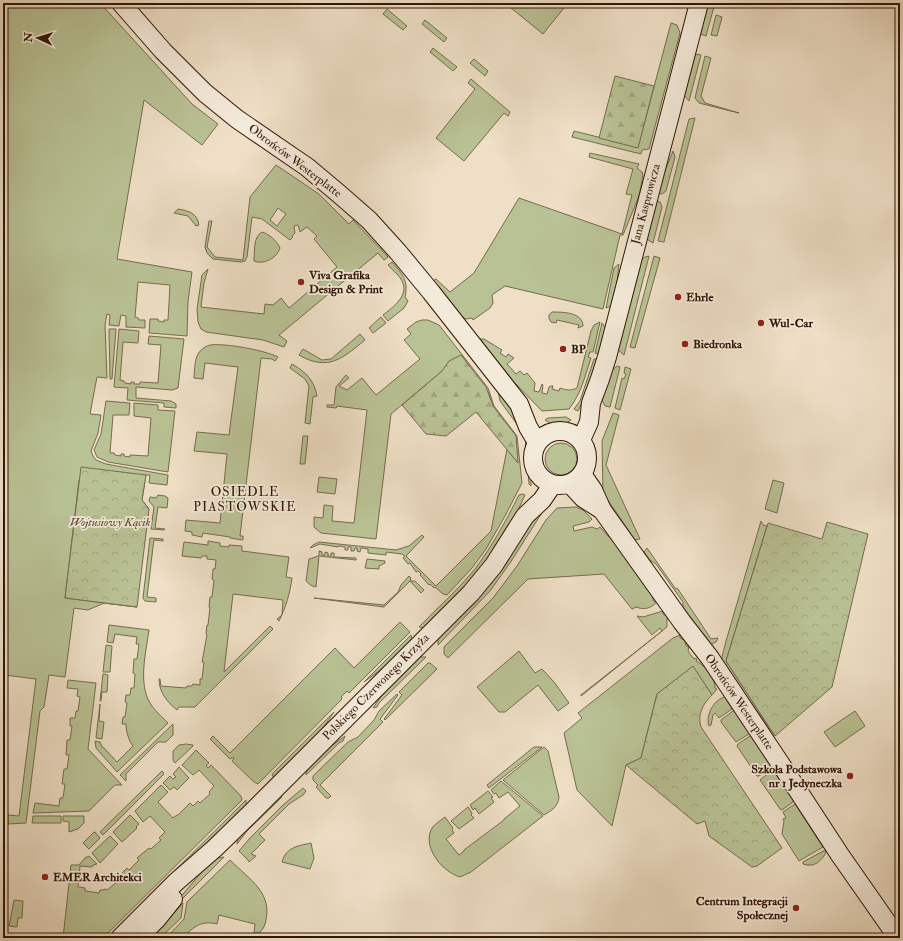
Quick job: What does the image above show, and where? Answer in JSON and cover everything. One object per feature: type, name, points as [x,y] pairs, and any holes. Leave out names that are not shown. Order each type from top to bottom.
[{"type":"street","name":"Obrońców Westerplatte","points":[[121,3],[163,51],[206,93],[237,119],[307,167],[368,220],[398,252],[431,292],[519,404],[528,427],[537,442]]},
{"type":"street","name":"Jana Kasprowicza","points":[[567,434],[578,416],[591,404],[607,357],[699,3]]},
{"type":"street","name":"Obrońców Westerplatte","points":[[519,404],[567,434]]},
{"type":"street","points":[[567,434],[586,448],[588,457],[586,466],[561,480],[535,469],[533,460],[537,442],[544,436],[567,434]]},
{"type":"street","name":"Obrońców Westerplatte","points":[[561,480],[593,490],[602,510],[682,622],[710,658],[840,855],[898,938]]},
{"type":"street","name":"Polskiego Czerwonego Krzyża","points":[[120,938],[176,882],[214,849],[471,592],[494,565],[525,516],[532,493],[561,480]]},
{"type":"street","name":"Polskiego Czerwonego Krzyża","points":[[138,938],[156,919],[214,849]]},
{"type":"green space","points":[[3,3],[100,3],[192,104],[218,124],[202,145],[144,100],[117,259],[192,272],[188,301],[187,336],[149,333],[150,319],[158,319],[158,321],[164,322],[164,320],[168,320],[170,285],[138,282],[135,317],[139,320],[145,320],[145,328],[126,327],[126,316],[121,315],[119,326],[109,325],[110,315],[107,314],[105,325],[107,378],[97,377],[90,414],[101,415],[98,433],[91,451],[96,460],[106,464],[168,475],[167,485],[149,483],[150,475],[146,475],[142,500],[149,509],[79,480],[65,598],[137,607],[104,603],[88,610],[74,608],[65,677],[49,675],[44,707],[40,711],[26,823],[8,824],[8,815],[19,816],[36,679],[5,675],[3,691]]},
{"type":"green space","points":[[505,3],[568,3],[543,34]]},
{"type":"green space","points":[[706,3],[715,3],[706,36],[700,34]]},
{"type":"green space","points":[[387,9],[407,26],[403,30],[383,14]]},
{"type":"green space","points":[[716,15],[722,17],[717,36],[711,35]]},
{"type":"green space","points":[[425,20],[447,38],[444,42],[422,24]]},
{"type":"green space","points":[[671,23],[677,25],[680,33],[649,149],[642,150],[641,154],[572,137],[574,131],[638,147]]},
{"type":"green space","points":[[433,48],[457,67],[453,71],[430,52]]},
{"type":"green space","points":[[695,54],[701,55],[689,101],[684,95]]},
{"type":"green space","points":[[705,56],[711,58],[701,96],[705,103],[739,113],[699,103],[695,98]]},
{"type":"green space","points":[[474,59],[488,71],[485,76],[470,63]]},
{"type":"green space","points":[[615,76],[654,86],[638,148],[599,138]]},
{"type":"green space","points":[[471,79],[510,112],[508,116],[504,113],[464,161],[436,138],[475,89],[468,83]]},
{"type":"green space","points":[[695,118],[664,242],[658,241],[689,119]]},
{"type":"green space","points":[[673,151],[675,157],[666,191],[662,194],[656,193]]},
{"type":"green space","points":[[590,153],[639,164],[637,168],[643,175],[639,196],[623,235],[620,235],[603,309],[505,286],[492,295],[493,303],[490,308],[473,320],[472,318],[466,319],[461,316],[433,281],[436,279],[450,292],[474,273],[519,198],[622,234],[632,195],[626,194],[633,169],[589,157]]},
{"type":"green space","points":[[276,165],[319,194],[349,224],[353,220],[388,257],[384,260],[378,253],[279,335],[287,341],[284,347],[263,340],[206,332],[201,329],[198,322],[197,309],[202,275],[208,269],[204,283],[201,307],[264,314],[265,304],[273,305],[281,298],[289,308],[337,267],[314,239],[317,236],[307,227],[300,232],[298,225],[294,226],[295,233],[290,240],[262,219],[252,217],[247,257],[245,261],[241,262],[213,259],[207,253],[205,247],[209,221],[212,221],[207,247],[215,257],[243,260],[250,197]],"holes":[[[278,208],[286,214],[277,226],[270,220]]]},
{"type":"green space","points":[[654,200],[660,202],[662,207],[653,243],[648,240],[646,235]]},
{"type":"green space","points":[[178,209],[192,213],[199,225],[196,226],[188,216],[174,213]]},
{"type":"green space","points":[[262,232],[272,238],[280,248],[276,255],[270,260],[258,262],[254,261],[255,244],[257,237]]},
{"type":"green space","points":[[649,256],[624,355],[617,349],[640,261]]},
{"type":"green space","points":[[654,256],[660,258],[635,348],[630,347]]},
{"type":"green space","points":[[392,262],[404,278],[406,286],[405,297],[408,301],[404,308],[388,321],[383,315],[400,300],[404,290],[404,285],[401,279],[388,265]]},
{"type":"green space","points":[[619,264],[615,300],[611,306],[606,308],[614,268]]},
{"type":"green space","points":[[552,312],[576,315],[582,321],[583,326],[578,328],[579,325],[557,320],[556,323],[551,322],[549,315]]},
{"type":"green space","points":[[381,317],[386,323],[373,333],[369,328]]},
{"type":"green space","points":[[428,320],[439,325],[488,388],[494,406],[517,436],[522,483],[486,549],[472,568],[447,595],[443,594],[430,584],[429,585],[418,571],[416,572],[410,563],[408,564],[403,558],[405,556],[402,554],[386,552],[386,555],[368,553],[368,549],[361,548],[360,552],[357,551],[357,548],[355,548],[354,551],[351,551],[351,547],[348,547],[348,550],[345,550],[345,547],[320,544],[310,548],[319,542],[396,550],[409,546],[422,535],[424,537],[406,556],[436,586],[491,531],[507,449],[518,463],[497,412],[493,406],[489,394],[461,355],[391,414],[376,539],[321,533],[314,527],[314,517],[323,518],[324,505],[333,506],[332,521],[354,523],[367,410],[337,406],[336,408],[327,407],[327,405],[334,405],[336,387],[346,375],[349,378],[339,386],[347,390],[362,378],[376,395],[420,359],[404,340],[411,334],[407,329],[416,322]]},
{"type":"green space","points":[[600,322],[593,352],[590,352],[588,357],[591,358],[582,385],[577,397],[569,409],[542,411],[513,381],[480,339],[484,339],[502,350],[500,353],[506,357],[508,354],[514,358],[507,364],[516,374],[520,371],[524,375],[527,373],[535,383],[534,391],[539,392],[542,384],[542,393],[547,394],[549,387],[551,386],[553,386],[552,389],[559,391],[560,388],[573,390],[577,388],[591,331],[594,325]]},
{"type":"green space","points":[[602,323],[605,334],[599,354],[595,353]]},
{"type":"green space","points":[[109,329],[116,329],[112,379],[110,379]]},
{"type":"green space","points":[[119,329],[139,331],[138,343],[123,342],[120,380],[131,384],[131,382],[134,382],[134,384],[140,384],[140,382],[158,383],[161,345],[148,344],[149,336],[184,339],[178,388],[172,390],[136,387],[136,398],[171,401],[176,404],[176,408],[164,407],[164,403],[127,400],[128,388],[114,387]]},
{"type":"green space","points":[[360,334],[365,340],[335,361],[318,362],[309,360],[299,355],[303,349],[322,360],[331,359]]},
{"type":"green space","points":[[210,345],[225,345],[244,348],[272,354],[278,357],[275,361],[272,359],[261,358],[240,536],[243,536],[243,540],[203,533],[202,537],[192,535],[192,532],[185,531],[186,520],[220,523],[227,454],[194,451],[197,432],[229,435],[238,367],[205,363],[203,379],[194,378],[196,358],[201,350]]},
{"type":"green space","points":[[461,355],[486,387],[493,406],[516,436],[518,463],[476,412],[446,436],[426,434],[402,405],[442,371],[449,361]]},
{"type":"green space","points":[[594,359],[597,359],[589,388],[578,411],[574,409],[580,401]]},
{"type":"green space","points":[[292,364],[309,377],[316,390],[317,396],[313,397],[310,424],[305,423],[309,386],[305,379],[290,368]]},
{"type":"green space","points":[[617,366],[620,367],[610,407],[605,406],[602,400],[612,370]]},
{"type":"green space","points":[[625,367],[631,369],[620,410],[615,408],[622,378],[624,379],[626,374],[624,373]]},
{"type":"green space","points":[[498,391],[508,401],[519,427],[500,401]]},
{"type":"green space","points":[[106,401],[130,403],[129,415],[113,415],[110,453],[121,456],[121,454],[124,454],[124,456],[130,457],[130,455],[148,456],[151,418],[134,416],[134,403],[158,405],[158,410],[175,411],[168,472],[108,462],[97,457],[94,450],[101,434]]},
{"type":"green space","points":[[613,413],[619,415],[606,465],[640,539],[635,540],[603,493],[602,441]]},
{"type":"green space","points":[[566,417],[571,420],[565,424],[558,425],[552,424],[545,420],[548,418]]},
{"type":"green space","points":[[303,436],[308,436],[305,464],[300,464]]},
{"type":"green space","points":[[525,436],[530,446],[529,460],[531,486],[529,484]]},
{"type":"green space","points":[[558,443],[564,443],[574,450],[577,459],[576,465],[570,472],[564,475],[558,475],[548,468],[545,462],[545,456],[552,446]]},
{"type":"green space","name":"Wojtusiowy Kącik","points":[[81,467],[146,475],[142,500],[149,509],[137,607],[65,598]]},
{"type":"green space","points":[[319,477],[337,479],[335,494],[317,492]]},
{"type":"green space","points":[[773,480],[784,483],[777,513],[765,509]]},
{"type":"green space","points":[[158,495],[168,498],[167,508],[158,507],[155,528],[165,529],[164,530],[151,529],[154,507],[149,501],[150,497],[156,498]]},
{"type":"green space","points":[[519,495],[525,495],[513,521],[477,575],[425,628],[419,627],[455,592],[475,569],[498,533]]},
{"type":"green space","points":[[576,507],[583,510],[592,519],[589,522],[573,526],[574,531],[592,527],[597,529],[600,527],[620,549],[653,597],[653,601],[657,602],[647,608],[636,607],[632,609],[604,574],[528,579],[448,658],[444,654],[444,647],[493,598],[517,566],[546,520],[557,508]]},
{"type":"green space","points":[[545,508],[510,563],[490,591],[438,645],[438,639],[533,519]]},
{"type":"green space","points":[[761,521],[763,525],[767,526],[726,661],[775,736],[721,661]]},
{"type":"green space","points":[[827,522],[868,534],[832,687],[775,736],[726,661],[768,523],[822,539]]},
{"type":"green space","points":[[150,538],[163,539],[163,541],[154,540],[147,597],[156,598],[156,602],[145,601],[143,598]]},
{"type":"green space","points":[[208,541],[220,543],[220,546],[242,546],[242,551],[289,557],[286,577],[292,578],[291,584],[282,614],[283,600],[233,594],[224,672],[270,626],[273,629],[195,707],[179,707],[177,710],[164,696],[160,688],[159,679],[161,686],[186,688],[187,686],[192,686],[193,684],[200,685],[204,662],[202,662],[207,635],[210,597],[212,597],[214,580],[212,579],[213,569],[215,569],[216,560],[207,559],[207,556],[202,556],[201,558],[182,556],[184,542],[208,545]]},
{"type":"green space","points":[[647,548],[675,588],[678,589],[711,639],[718,638],[716,642],[710,645],[683,607],[683,602],[656,564],[650,560],[644,552]]},
{"type":"green space","points":[[319,551],[322,552],[322,555],[325,555],[325,552],[328,553],[328,556],[331,556],[331,553],[334,553],[334,557],[356,558],[356,560],[319,556],[316,587],[314,587],[306,581],[309,559],[319,555]]},
{"type":"green space","points":[[367,559],[385,561],[385,563],[379,566],[379,569],[365,568]]},
{"type":"green space","points":[[409,576],[411,578],[410,581],[384,607],[314,598],[384,605],[398,592],[401,585]]},
{"type":"green space","points":[[410,581],[415,581],[424,590],[421,593]]},
{"type":"green space","points":[[663,611],[663,614],[667,616],[667,627],[581,696],[662,631],[660,628],[652,635],[637,616],[643,617]]},
{"type":"green space","points":[[400,622],[410,632],[349,693],[347,691],[341,697],[342,699],[258,784],[232,761],[234,758],[233,757],[230,759],[210,739],[213,736],[230,753],[335,648],[354,668]]},
{"type":"green space","points":[[109,625],[149,630],[144,667],[144,686],[150,703],[168,723],[117,772],[96,748],[95,741],[100,742],[102,747],[117,762],[133,746],[128,736],[126,724],[122,724],[123,717],[125,717],[127,703],[125,702],[126,695],[130,695],[131,688],[134,688],[134,659],[137,659],[139,644],[136,644],[137,637],[115,634],[113,643],[107,642]]},
{"type":"green space","points":[[411,635],[412,642],[391,662],[364,682]]},
{"type":"green space","points":[[680,635],[680,638],[685,640],[686,646],[689,647],[688,651],[693,658],[697,659],[696,661],[709,673],[714,681],[715,688],[717,689],[712,695],[693,667],[657,694],[641,758],[626,765],[612,826],[577,790],[564,733],[582,718],[578,713],[673,638]]},
{"type":"green space","points":[[106,645],[112,646],[110,672],[103,672]]},
{"type":"green space","points":[[519,651],[535,673],[542,669],[554,682],[569,703],[558,711],[538,685],[505,712],[499,712],[477,687]]},
{"type":"green space","points":[[419,657],[426,657],[379,703],[377,707],[373,708],[390,684]]},
{"type":"green space","points":[[428,663],[437,669],[385,720],[384,719],[402,695],[399,692]]},
{"type":"green space","points":[[693,666],[712,695],[706,702],[700,714],[701,727],[782,848],[757,866],[752,867],[709,836],[705,821],[697,824],[626,765],[641,758],[657,694]]},
{"type":"green space","points":[[103,674],[108,675],[107,692],[102,692],[100,701]]},
{"type":"green space","points":[[68,680],[96,683],[88,749],[122,785],[115,785],[89,811],[33,813],[35,803],[59,806],[60,798],[63,798],[65,784],[62,784],[64,769],[67,769],[69,755],[66,755],[67,740],[70,740],[72,726],[70,726],[70,718],[75,718],[76,711],[78,711],[80,697],[77,696],[78,689],[67,688]]},
{"type":"green space","points":[[397,694],[398,695],[380,719],[383,722],[320,785],[331,796],[326,798],[316,787],[318,785],[313,780],[313,776],[348,742],[358,737],[374,720],[379,711]]},
{"type":"green space","points":[[725,697],[732,709],[719,718],[715,713],[713,715],[711,725],[709,726],[708,718],[711,708],[717,701]]},
{"type":"green space","points":[[100,704],[99,721],[104,722],[102,739],[96,738]]},
{"type":"green space","points":[[733,711],[749,732],[749,734],[736,742],[721,722],[721,720]]},
{"type":"green space","points":[[855,711],[865,726],[835,747],[824,732]]},
{"type":"green space","points":[[334,712],[318,735],[274,778],[272,775],[273,773]]},
{"type":"green space","points":[[173,724],[173,735],[166,742],[158,742],[126,774],[126,781],[120,775]]},
{"type":"green space","points":[[345,736],[343,741],[339,743],[306,775],[307,770],[315,759]]},
{"type":"green space","points":[[750,736],[771,766],[771,768],[759,776],[757,776],[737,746]]},
{"type":"green space","points":[[186,744],[193,746],[175,763],[173,760],[173,751],[179,745]]},
{"type":"green space","points":[[534,747],[542,747],[489,788],[487,785]]},
{"type":"green space","points":[[544,747],[548,751],[559,797],[556,806],[544,815],[503,780]]},
{"type":"green space","points":[[196,750],[209,763],[206,766],[208,768],[211,765],[241,796],[242,800],[103,938],[63,938],[71,865],[79,865],[89,856],[97,864],[93,865],[92,867],[80,866],[78,887],[85,888],[85,891],[99,893],[100,890],[107,890],[118,881],[116,879],[127,868],[129,870],[139,860],[137,858],[161,840],[159,838],[165,832],[150,816],[143,822],[135,811],[161,785],[168,792],[158,802],[173,818],[190,803],[193,806],[198,801],[200,803],[210,794],[209,792],[214,786],[199,770],[193,775],[182,765]]},
{"type":"green space","points":[[179,767],[189,778],[177,790],[174,787],[170,790],[163,783],[170,776],[173,779],[176,777],[173,774]]},
{"type":"green space","points":[[773,770],[793,800],[793,802],[782,810],[760,780]]},
{"type":"green space","points":[[162,771],[164,774],[103,835],[100,832]]},
{"type":"green space","points":[[501,781],[543,816],[471,872],[460,877],[447,870],[436,859],[430,845],[429,837],[431,830],[445,817],[453,828],[452,830],[454,833],[446,839],[459,855],[520,806],[508,792],[499,798],[496,793],[494,794],[491,790]]},
{"type":"green space","points":[[303,788],[306,791],[303,795],[289,804],[259,834],[265,840],[251,854],[256,856],[249,862],[239,851],[283,805]]},
{"type":"green space","points":[[488,791],[493,797],[491,798],[494,802],[479,814],[475,808],[473,810],[470,805]]},
{"type":"green space","points":[[279,794],[282,797],[247,831],[237,844],[238,838]]},
{"type":"green space","points":[[246,800],[246,805],[114,938],[107,938]]},
{"type":"green space","points":[[795,804],[823,847],[799,861],[782,834],[783,819],[786,818],[783,812]]},
{"type":"green space","points":[[468,807],[474,818],[459,829],[451,821]]},
{"type":"green space","points":[[130,815],[139,824],[136,827],[137,828],[122,842],[113,832]]},
{"type":"green space","points":[[33,816],[61,816],[61,823],[32,823]]},
{"type":"green space","points":[[63,816],[84,816],[84,823],[78,829],[69,832],[69,822],[63,821]]},
{"type":"green space","points":[[94,832],[100,838],[89,849],[83,843]]},
{"type":"green space","points":[[110,836],[118,844],[100,863],[92,853]]},
{"type":"green space","points":[[311,843],[314,858],[310,869],[282,862],[286,853],[293,848]]},
{"type":"green space","points":[[825,850],[826,852],[817,863],[811,865],[803,864],[803,862]]},
{"type":"green space","points":[[224,857],[162,919],[205,868],[218,858]]},
{"type":"green space","points":[[230,860],[252,881],[263,895],[267,913],[262,930],[258,933],[254,933],[255,924],[219,915],[217,924],[206,923],[198,925],[183,938],[166,938],[184,919],[187,902]]},
{"type":"green space","points":[[14,900],[23,901],[22,918],[18,918],[17,927],[9,926]]},
{"type":"green space","points":[[183,903],[181,918],[160,938],[151,938]]},
{"type":"place","name":"Viva Grafika Design & Print","points":[[301,282]]},
{"type":"place","name":"Ehrle","points":[[678,297]]},
{"type":"place","name":"Wul-Car","points":[[761,323]]},
{"type":"place","name":"Biedronka","points":[[685,344]]},
{"type":"place","name":"BP","points":[[563,349]]},
{"type":"place","name":"Szkoła Podstawowa nr 1 Jedyneczka","points":[[850,776]]},
{"type":"place","name":"EMER Architekci","points":[[45,877]]},
{"type":"place","name":"Centrum Integracji Społecznej","points":[[796,908]]},
{"type":"district","name":"OSIEDLE PIASTOWSKIE","points":[[245,500]]}]
